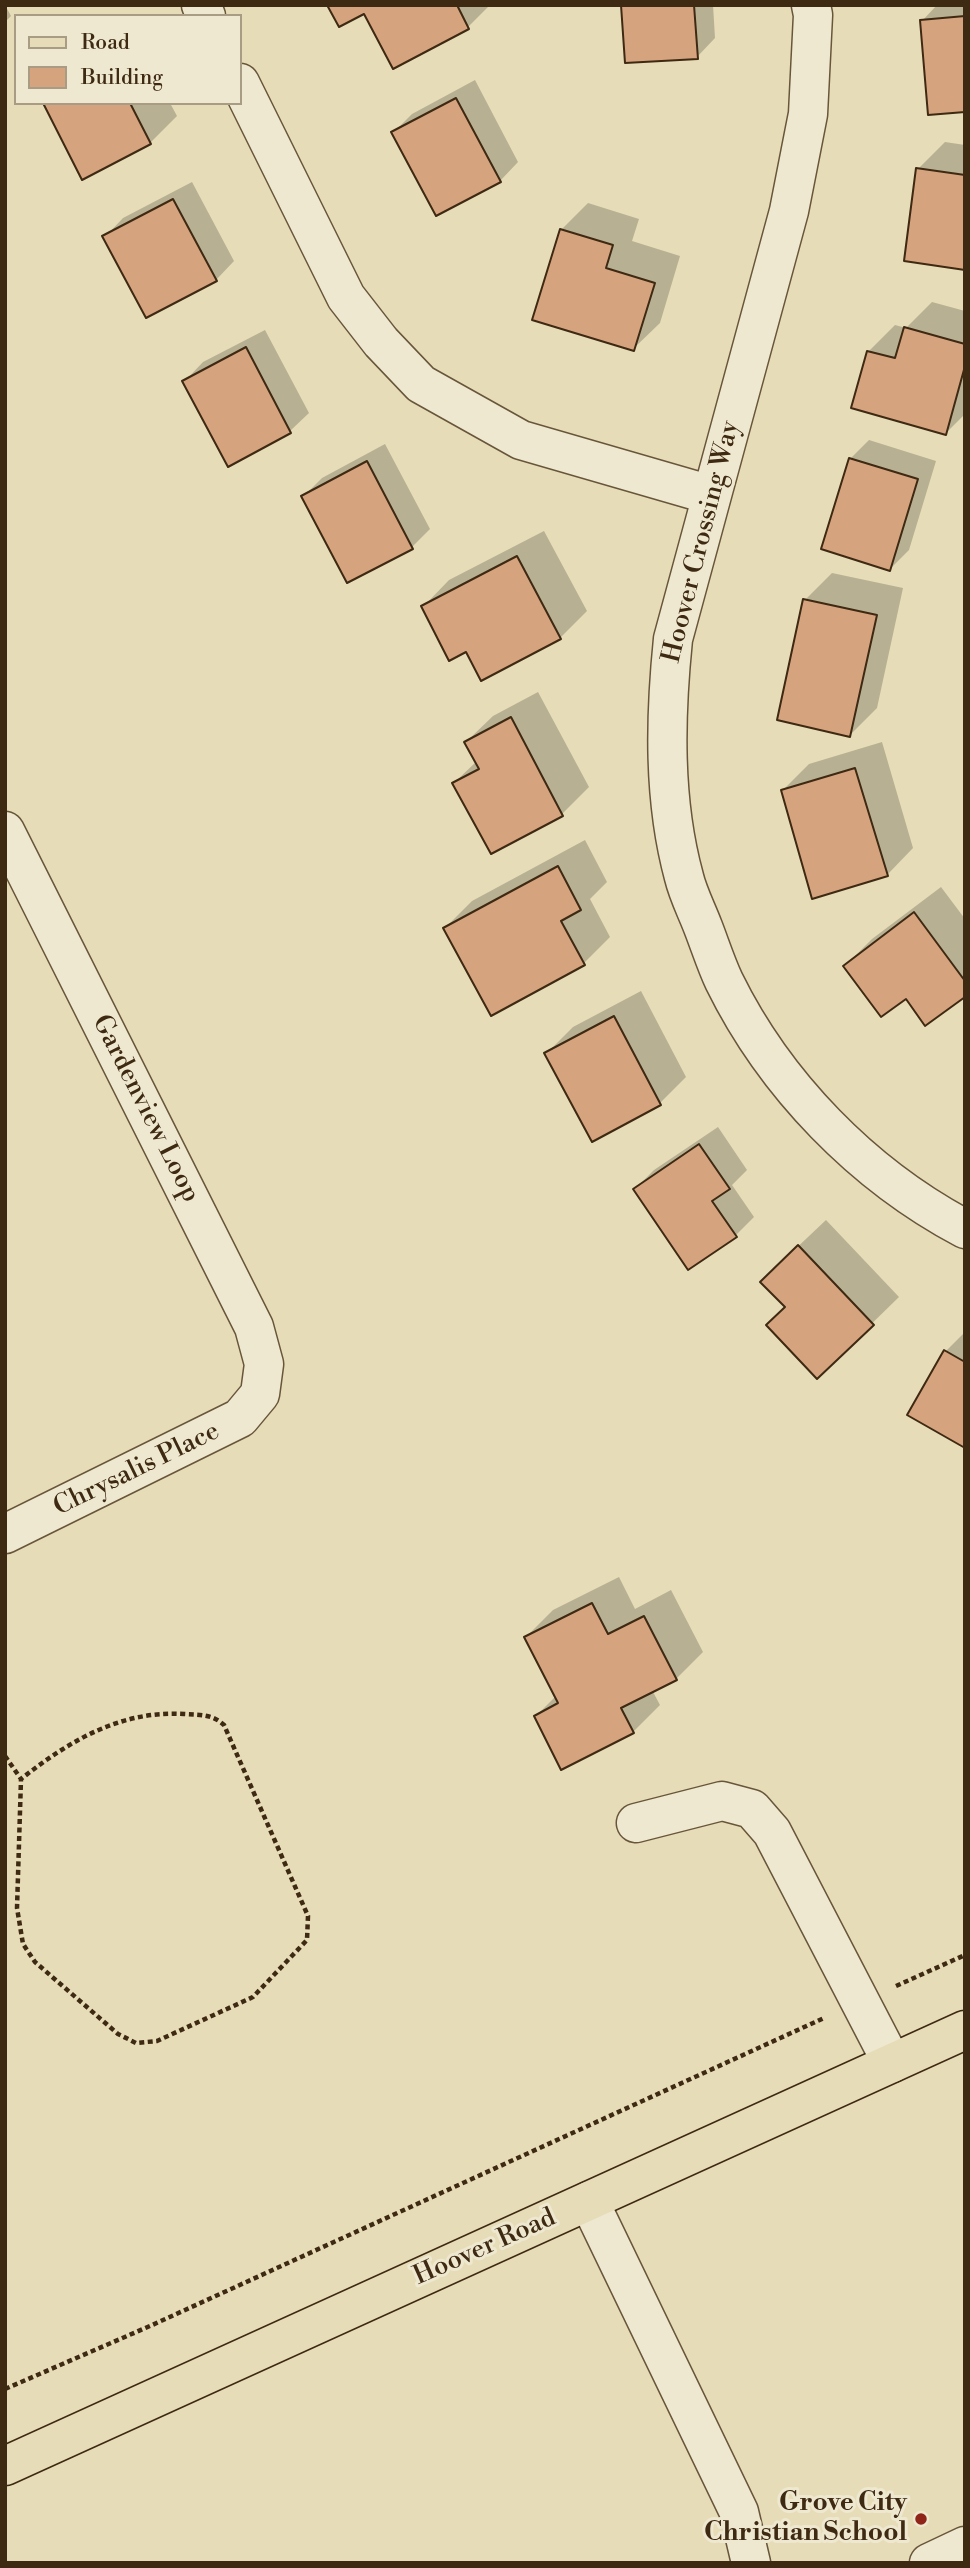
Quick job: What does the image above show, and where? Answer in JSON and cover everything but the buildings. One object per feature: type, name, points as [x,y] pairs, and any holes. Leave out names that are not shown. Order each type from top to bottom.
[{"type":"main road","name":"Hoover Road","points":[[5,2466],[965,2030]]},
{"type":"street","name":"Hoover Crossing Way","points":[[811,5],[813,15],[808,114],[789,211],[673,639],[667,698],[669,796],[684,878],[724,981],[760,1044],[802,1097],[873,1169],[944,1218],[965,1229]]},
{"type":"street","points":[[242,87],[346,297],[381,342],[421,384],[521,440],[711,495]]},
{"type":"street","name":"Gardenview Loop","points":[[5,831],[254,1327],[264,1364],[260,1394]]},
{"type":"street","name":"Chrysalis Place","points":[[5,1534],[240,1418],[260,1394]]},
{"type":"street","points":[[636,1823],[722,1801],[752,1809],[772,1832],[892,2063]]},
{"type":"street","points":[[589,2201],[739,2512],[751,2563]]},
{"type":"street","points":[[929,2563],[965,2546]]},
{"type":"path","points":[[5,1756],[21,1779],[18,1908],[23,1944],[35,1962],[118,2034],[136,2043],[157,2041],[253,1997],[307,1940],[308,1916],[224,1725],[214,1716],[166,1712],[126,1718],[57,1750],[21,1779]]},
{"type":"path","points":[[5,2389],[238,2286],[965,1955]]},
{"type":"place","name":"Grove City Christian School","points":[[921,2519]]}]
